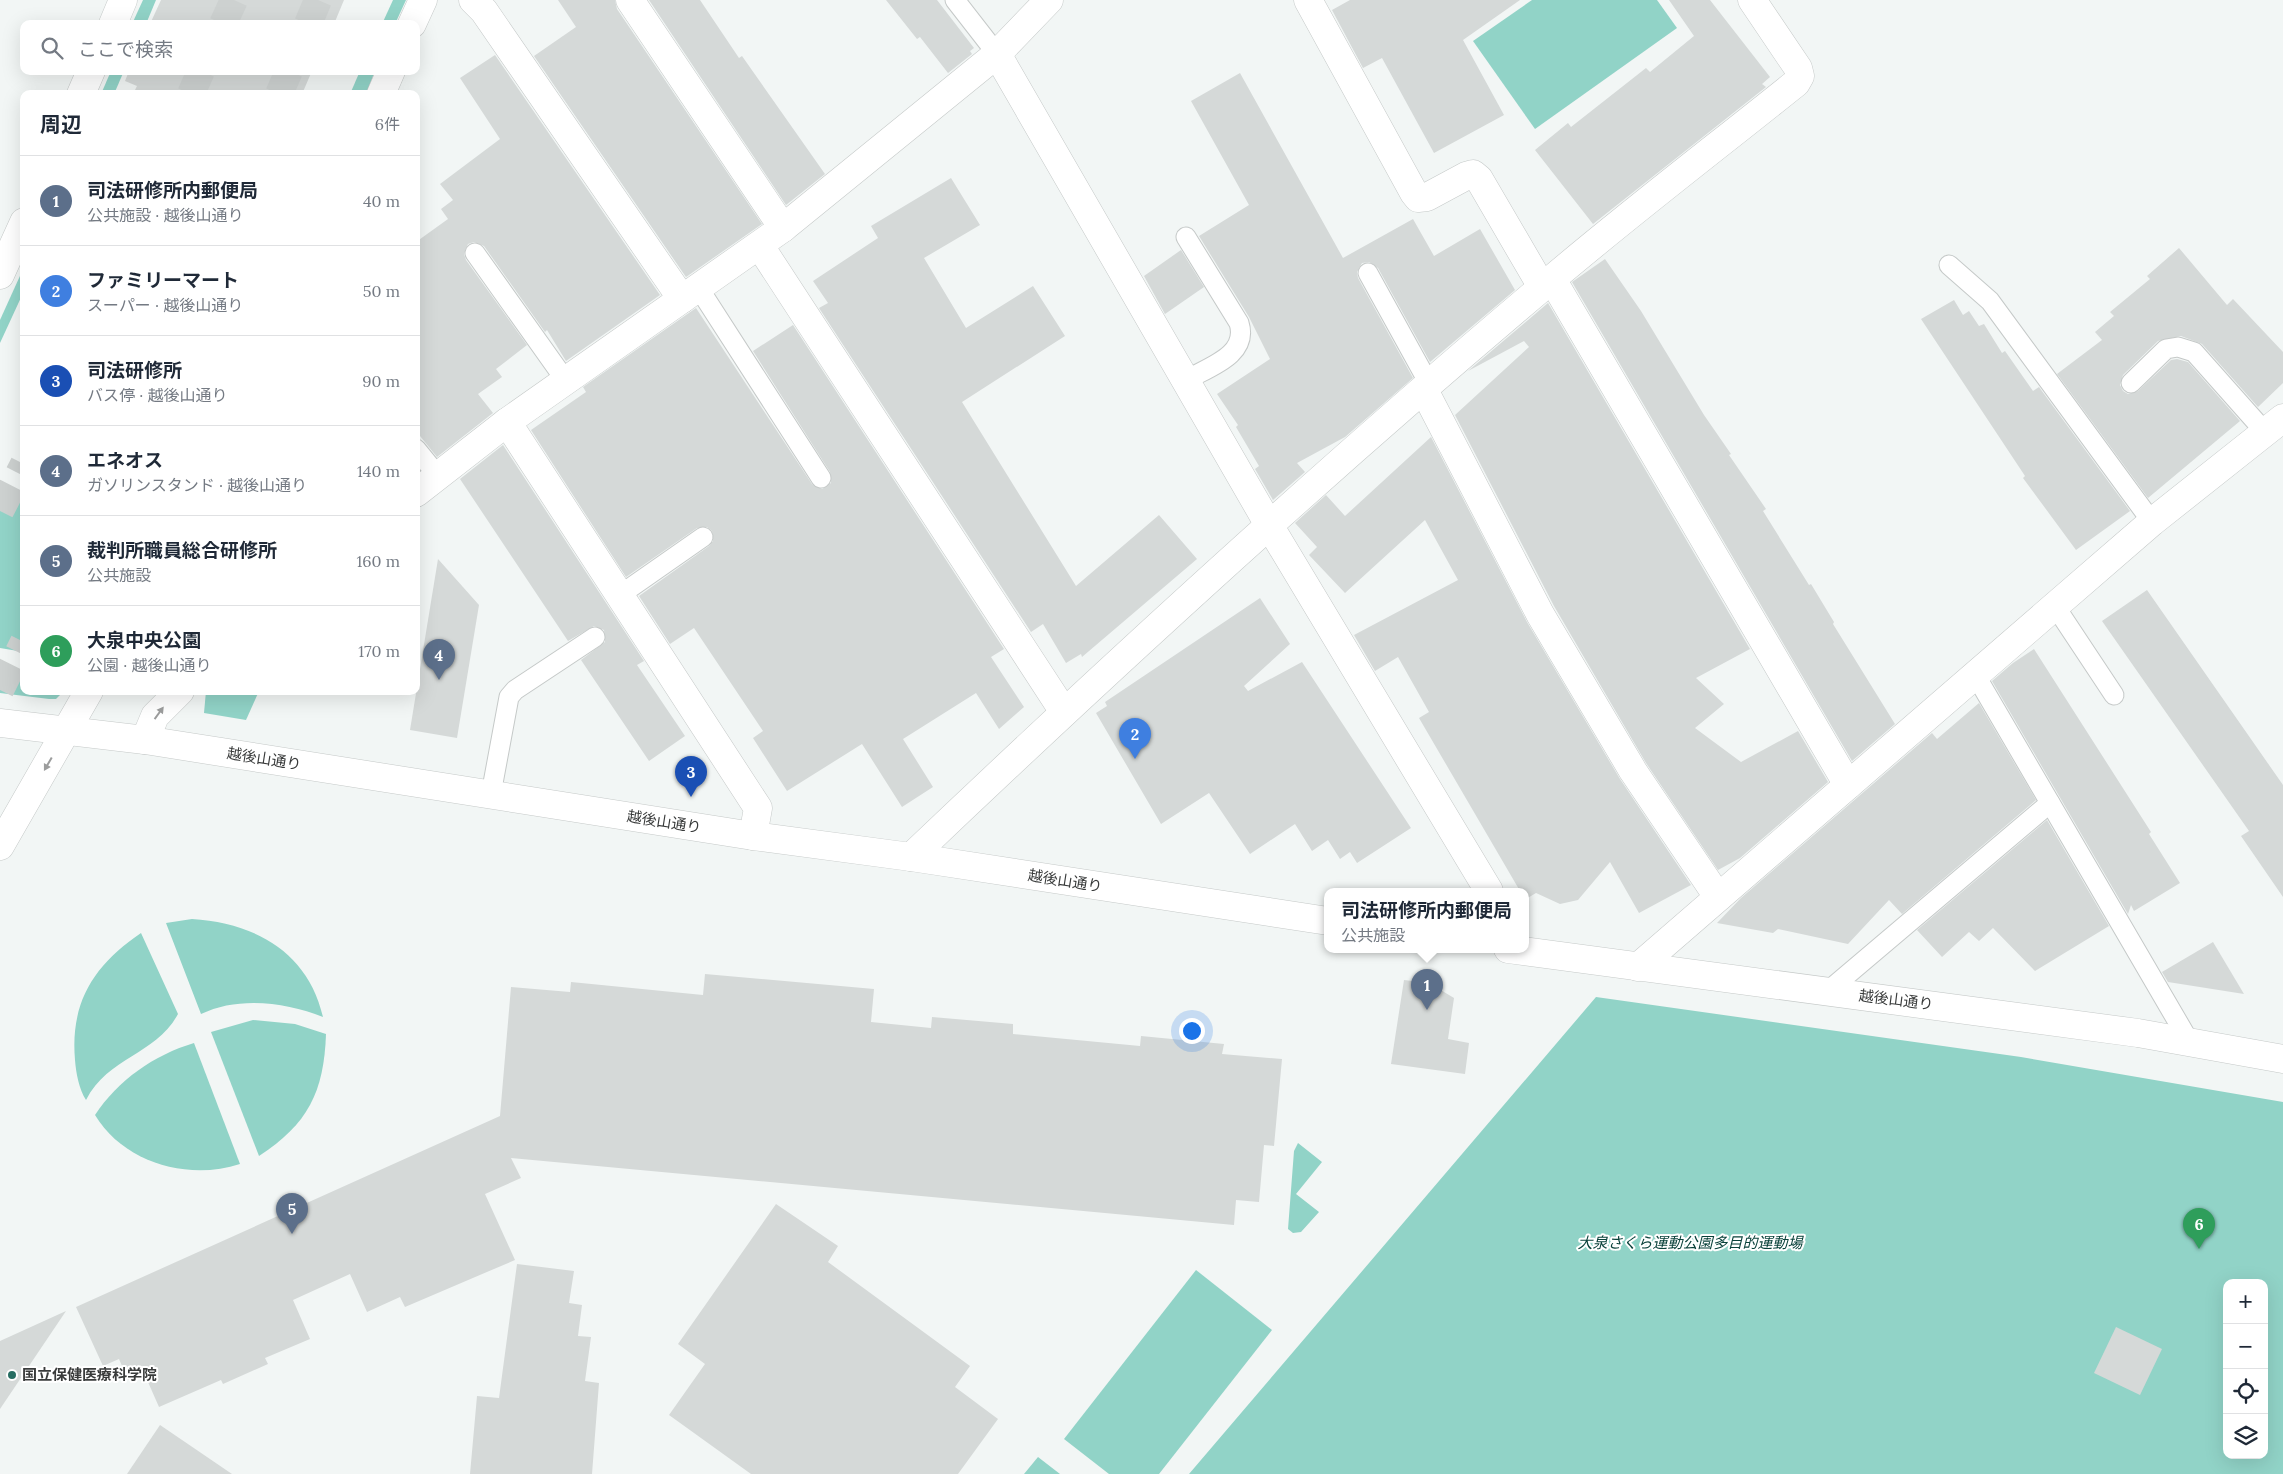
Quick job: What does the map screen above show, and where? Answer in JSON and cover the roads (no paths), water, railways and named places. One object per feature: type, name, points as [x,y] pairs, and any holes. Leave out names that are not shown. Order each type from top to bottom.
[{"type":"street","points":[[114,20],[123,0]]},
{"type":"street","points":[[414,20],[422,0]]},
{"type":"street","points":[[473,0],[484,11],[690,293]]},
{"type":"street","points":[[630,0],[783,228]]},
{"type":"street","points":[[420,490],[507,422],[760,246],[997,54],[1049,0]]},
{"type":"street","points":[[1308,0],[1418,198],[1427,197],[1466,176],[1473,174],[1479,179],[1547,283],[1848,785]]},
{"type":"street","points":[[911,857],[1064,712],[1269,525],[1547,283],[1796,83],[1800,76],[1798,68],[1752,0]]},
{"type":"street","points":[[997,54],[1269,525],[1487,888]]},
{"type":"street","points":[[83,90],[89,75]]},
{"type":"street","points":[[383,90],[389,75]]},
{"type":"street","points":[[0,275],[20,231]]},
{"type":"street","points":[[760,246],[1064,712]]},
{"type":"street","points":[[1428,387],[1545,623],[1633,771],[1718,897]]},
{"type":"street","points":[[507,422],[758,808],[753,836]]},
{"type":"street","points":[[1638,967],[2152,522],[2274,425]]},
{"type":"street","points":[[0,846],[87,695]]},
{"type":"street","points":[[145,740],[155,716],[176,695]]},
{"type":"street","name":"越後山通り","points":[[0,723],[145,740],[753,836],[911,857],[1324,920]]},
{"type":"street","name":"越後山通り","points":[[1529,951],[1828,991],[2280,1055]]},
{"type":"lane","points":[[955,0],[997,54]]},
{"type":"lane","points":[[1186,237],[1239,323],[1242,336],[1237,348],[1231,354],[1186,380]]},
{"type":"lane","points":[[475,253],[566,381]]},
{"type":"lane","points":[[1949,265],[1990,300],[2152,522]]},
{"type":"lane","points":[[1368,273],[1427,380],[1428,387]]},
{"type":"lane","points":[[690,293],[821,478]]},
{"type":"lane","points":[[2131,383],[2166,349],[2186,348],[2194,352],[2274,425]]},
{"type":"lane","points":[[420,454],[438,476]]},
{"type":"lane","points":[[620,595],[703,537]]},
{"type":"lane","points":[[2055,606],[2114,695]]},
{"type":"lane","points":[[491,794],[509,697],[515,690],[595,637]]},
{"type":"lane","points":[[1976,676],[2189,1041]]},
{"type":"lane","points":[[1828,991],[2050,803]]},
{"type":"tunnel","points":[[225,20],[234,0]]},
{"type":"tunnel","points":[[310,20],[318,0]]},
{"type":"tunnel","points":[[193,90],[199,75]]},
{"type":"tunnel","points":[[281,90],[287,75]]},
{"type":"tunnel","points":[[0,511],[20,472]]},
{"type":"tunnel","points":[[0,690],[20,650]]},
{"type":"place","name":"エネオス","points":[[439,680]]},
{"type":"place","name":"ファミリーマート","points":[[1135,759]]},
{"type":"place","name":"司法研修所","points":[[691,797]]},
{"type":"place","name":"司法研修所内郵便局","points":[[1427,1010]]},
{"type":"place","name":"裁判所職員総合研修所","points":[[292,1234]]},
{"type":"place","name":"大泉中央公園","points":[[2199,1249]]},
{"type":"place","name":"国立保健医療科学院","points":[[12,1375]]},
{"type":"park label","name":"大泉さくら運動公園多目的運動場","points":[[1690,1243]]}]
